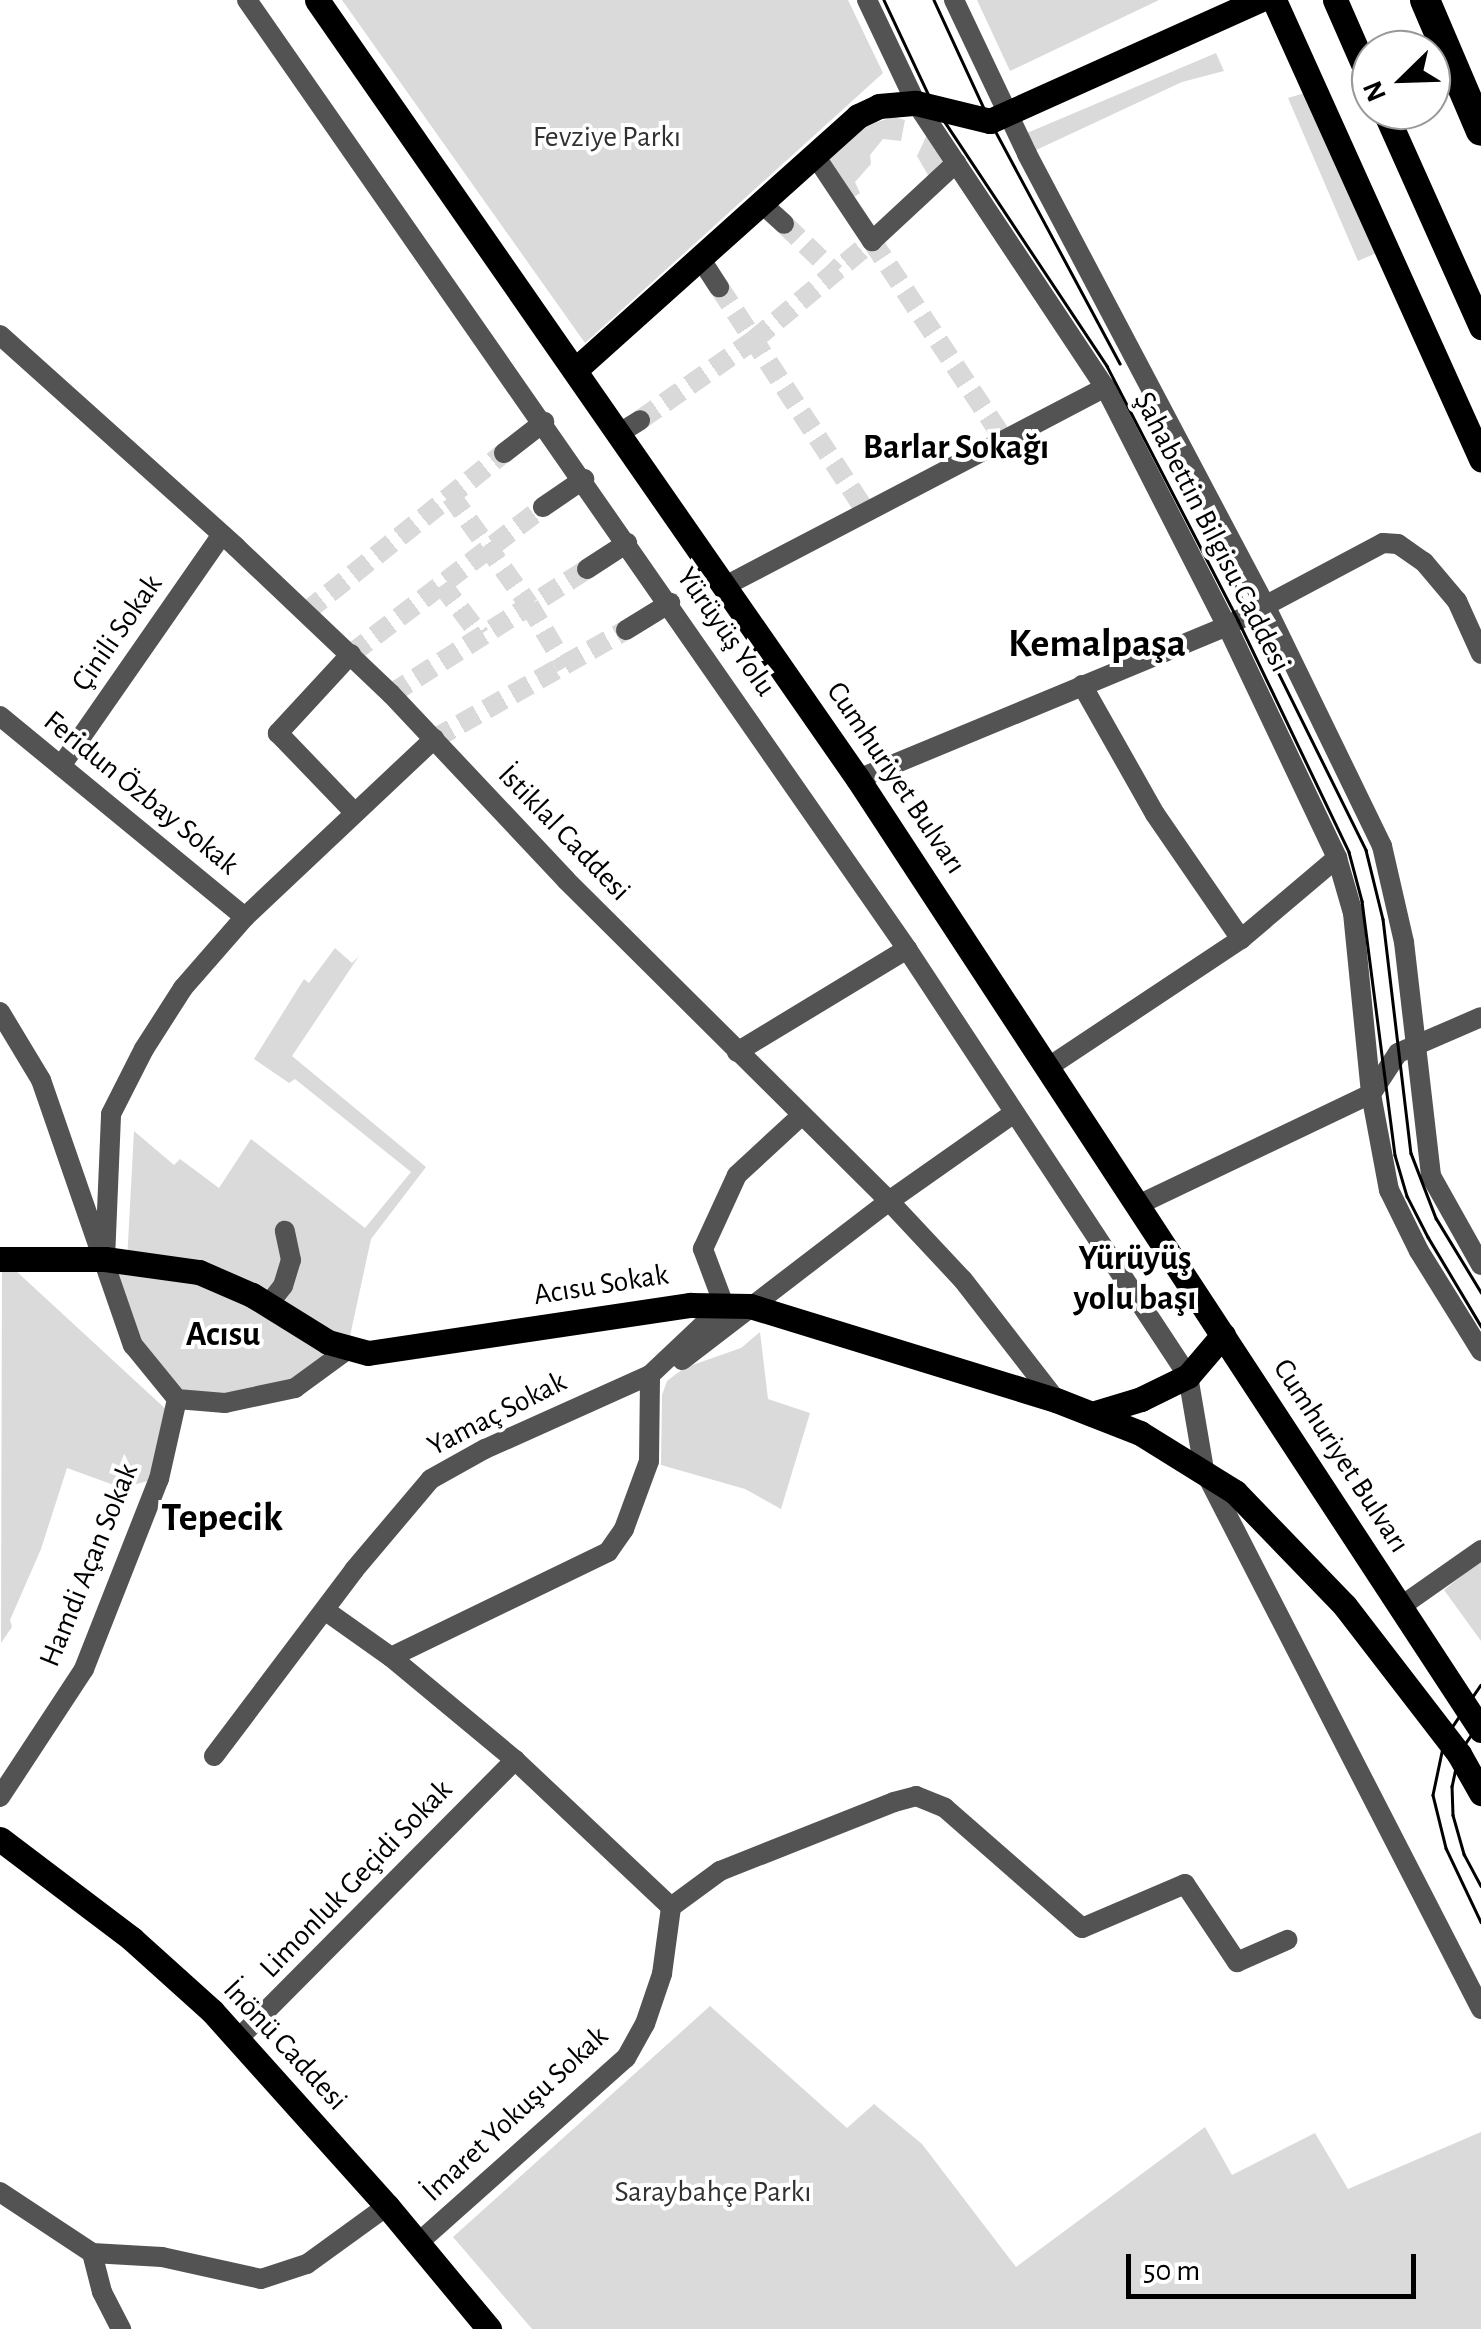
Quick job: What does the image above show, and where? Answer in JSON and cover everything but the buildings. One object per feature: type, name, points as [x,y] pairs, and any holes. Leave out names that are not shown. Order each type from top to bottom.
[{"type":"highway","points":[[1424,0],[1481,131]]},
{"type":"main road","name":"Cumhuriyet Bulvarı","points":[[317,0],[575,370],[629,427],[725,586],[1050,1066],[1481,1730]]},
{"type":"main road","points":[[575,370],[858,116],[879,106],[916,103],[990,121],[1259,0]]},
{"type":"main road","points":[[1274,0],[1481,459]]},
{"type":"main road","points":[[1334,0],[1351,38]]},
{"type":"main road","points":[[1393,130],[1481,328]]},
{"type":"main road","name":"Acısu Sokak","points":[[0,1258],[105,1259],[198,1272],[268,1304],[346,1350],[393,1351],[607,1316],[737,1305],[1056,1400],[1140,1433],[1204,1470],[1270,1526],[1344,1606],[1459,1754],[1481,1794]]},
{"type":"main road","points":[[1092,1414],[1167,1388],[1188,1376],[1223,1335]]},
{"type":"main road","name":"İnönü Caddesi","points":[[0,1839],[132,1939],[239,2038],[490,2329]]},
{"type":"street","name":"Yürüyüş Yolu","points":[[247,0],[584,479],[907,949],[1188,1376]]},
{"type":"street","name":"Şahabettin Bilgisu Caddesi","points":[[867,0],[916,103],[1105,386],[1337,858],[1353,912],[1371,1094],[1389,1190],[1418,1251],[1481,1352]]},
{"type":"street","points":[[954,0],[1008,113],[1266,605],[1382,846],[1404,942],[1432,1176],[1481,1265]]},
{"type":"street","points":[[814,154],[872,241],[956,163]]},
{"type":"street","points":[[761,203],[784,224]]},
{"type":"street","points":[[700,258],[719,288]]},
{"type":"street","name":"İstiklal Caddesi","points":[[0,335],[350,654],[963,1280],[1056,1400]]},
{"type":"street","points":[[725,586],[1105,386]]},
{"type":"street","points":[[504,452],[544,422]]},
{"type":"street","points":[[544,507],[584,479]]},
{"type":"street","name":"Çinili Sokak","points":[[61,766],[222,534]]},
{"type":"street","points":[[586,569],[627,542]]},
{"type":"street","points":[[858,779],[1226,626],[1368,548],[1398,544],[1424,562],[1457,601],[1481,654]]},
{"type":"street","points":[[626,630],[670,603]]},
{"type":"street","points":[[350,654],[278,733],[354,811]]},
{"type":"street","points":[[1082,685],[1155,814],[1241,939]]},
{"type":"street","name":"Feridun Özbay Sokak","points":[[0,716],[244,917]]},
{"type":"street","points":[[105,1259],[111,1114],[144,1049],[183,988],[244,917],[434,739]]},
{"type":"street","points":[[1050,1066],[1241,939],[1337,858]]},
{"type":"street","points":[[737,1052],[907,949]]},
{"type":"street","points":[[0,1012],[41,1080],[133,1345],[177,1399],[226,1403],[295,1388],[346,1350]]},
{"type":"street","points":[[1140,1204],[1371,1094],[1398,1053],[1481,1017]]},
{"type":"street","name":"Yamaç Sokak","points":[[214,1756],[354,1570],[431,1479],[485,1449],[650,1381],[737,1305],[1014,1113]]},
{"type":"street","points":[[737,1305],[703,1249],[738,1175],[801,1116]]},
{"type":"street","points":[[268,1304],[283,1286],[291,1260],[285,1230]]},
{"type":"street","points":[[1188,1376],[1204,1470],[1481,2009]]},
{"type":"street","points":[[391,1657],[608,1552],[624,1528],[649,1462],[650,1381]]},
{"type":"street","name":"Hamdi Açan Sokak","points":[[0,1797],[84,1669],[159,1478],[177,1399]]},
{"type":"street","points":[[1400,1607],[1481,1550]]},
{"type":"street","points":[[326,1612],[391,1657],[516,1760],[671,1907],[720,1871],[916,1796],[945,1808],[1082,1928],[1185,1884],[1237,1962],[1287,1940]]},
{"type":"street","name":"Limonluk Geçidi Sokak","points":[[239,2038],[516,1760]]},
{"type":"street","name":"İmaret Yokuşu Sokak","points":[[418,2243],[626,2058],[638,2040],[662,1974],[671,1907]]},
{"type":"street","points":[[0,2192],[92,2254],[138,2254],[261,2279],[307,2264],[387,2206]]},
{"type":"street","points":[[92,2254],[102,2292],[121,2329]]},
{"type":"green space","name":"Fevziye Parkı","points":[[342,0],[848,0],[883,73],[585,343]]},
{"type":"green space","points":[[977,0],[1159,0],[1010,71]]},
{"type":"green space","points":[[1216,53],[1224,71],[1182,82],[1034,151],[1027,133]]},
{"type":"green space","points":[[1308,92],[1381,251],[1358,261],[1288,98]]},
{"type":"green space","points":[[894,117],[905,120],[901,141],[883,139],[870,155],[871,164],[855,182],[860,193],[846,203],[821,164],[863,126]]},
{"type":"green space","points":[[931,126],[956,163],[933,184],[917,156]]},
{"type":"green space","points":[[335,948],[352,963],[359,956],[292,1056],[426,1167],[371,1239],[347,1350],[295,1388],[246,1400],[162,1386],[105,1259],[127,1261],[134,1131],[174,1165],[180,1159],[219,1188],[251,1139],[365,1228],[411,1172],[295,1079],[289,1083],[254,1059],[304,979],[309,983]]},
{"type":"green space","points":[[2,1258],[170,1413],[159,1478],[122,1488],[67,1468],[41,1549],[10,1620],[12,1627],[1,1643]]},
{"type":"green space","points":[[760,1332],[768,1399],[810,1413],[781,1509],[745,1489],[661,1465],[662,1395],[667,1381],[684,1368],[741,1348]]},
{"type":"green space","points":[[1481,1560],[1481,1641],[1444,1590]]},
{"type":"green space","name":"Saraybahçe Parkı","points":[[710,2006],[847,2128],[874,2104],[922,2144],[1016,2267],[1205,2127],[1232,2175],[1315,2133],[1348,2189],[1481,2132],[1481,2329],[532,2329],[453,2237]]},
{"type":"tunnel","points":[[784,224],[835,273]]},
{"type":"tunnel","points":[[640,420],[754,340],[872,241],[1004,440]]},
{"type":"tunnel","points":[[719,287],[865,510]]},
{"type":"tunnel","points":[[306,612],[504,453]]},
{"type":"tunnel","points":[[451,496],[529,605],[566,667]]},
{"type":"tunnel","points":[[351,654],[543,507]]},
{"type":"tunnel","points":[[391,694],[587,569]]},
{"type":"tunnel","points":[[442,585],[480,635]]},
{"type":"tunnel","points":[[434,739],[626,630]]},
{"type":"tram line","points":[[884,0],[933,104],[1107,366],[1238,620],[1349,852],[1362,901],[1395,1155],[1407,1196],[1481,1326]]},
{"type":"tram line","points":[[934,0],[990,121],[1120,363]]},
{"type":"tram line","points":[[1204,522],[1366,850],[1383,919],[1411,1153],[1436,1218],[1481,1292]]},
{"type":"tram line","points":[[1481,1685],[1445,1738],[1433,1795],[1446,1848],[1481,1922]]},
{"type":"tram line","points":[[1481,1721],[1459,1754],[1452,1786],[1453,1815],[1464,1854],[1481,1886]]},
{"type":"district","name":"Barlar Sokağı","points":[[956,448]]},
{"type":"district","name":"Kemalpaşa","points":[[1097,644]]},
{"type":"district","name":"Yürüyüş yolu başı","points":[[1135,1279]]},
{"type":"district","name":"Acısu","points":[[223,1335]]},
{"type":"district","name":"Tepecik","points":[[222,1518]]}]
